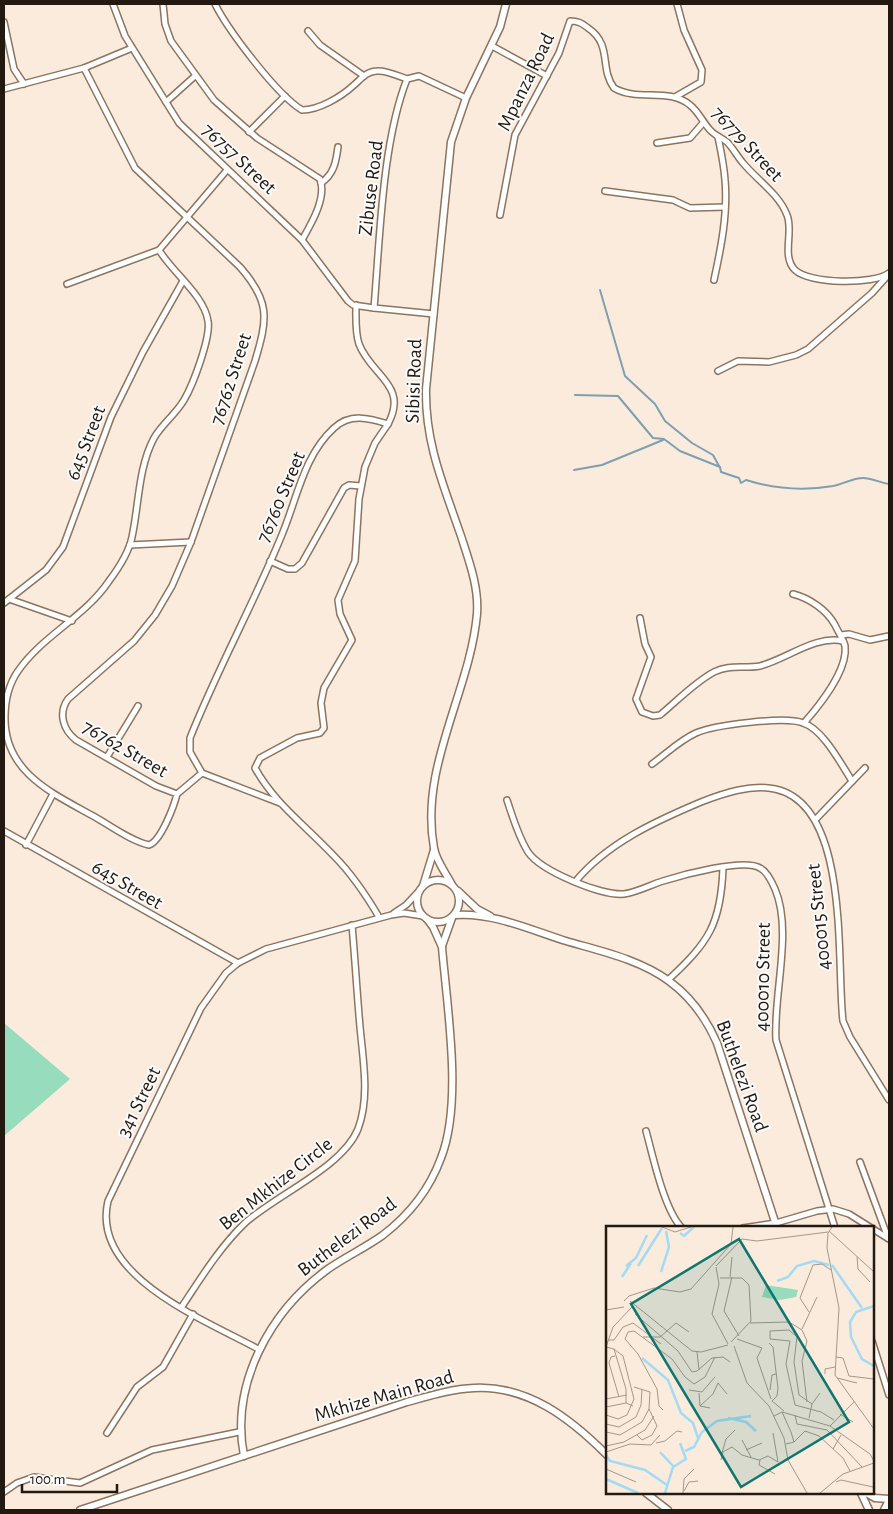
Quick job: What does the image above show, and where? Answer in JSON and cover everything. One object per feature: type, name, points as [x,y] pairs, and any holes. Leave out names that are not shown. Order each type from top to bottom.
[{"type":"street","name":"76757 Street","points":[[113,4],[117,18],[132,48],[179,123],[302,240],[345,298],[356,306]]},
{"type":"street","points":[[163,4],[167,33],[195,76],[226,113],[267,146],[312,172],[321,183],[321,196],[302,240]]},
{"type":"street","points":[[215,4],[229,28],[285,96],[302,110],[315,108],[348,90],[364,76],[379,71],[407,79],[420,76],[466,98]]},
{"type":"street","name":"Sibisi Road","points":[[421,888],[429,870],[434,849],[431,817],[433,788],[474,637],[477,597],[470,562],[436,464],[428,432],[426,389],[451,142],[466,98],[492,46],[506,4]]},
{"type":"street","points":[[675,97],[701,82],[702,77],[702,70],[684,30],[678,4]]},
{"type":"street","name":"Mpanza Road","points":[[500,215],[515,135],[559,52],[570,21],[581,22],[597,34],[602,42],[608,76],[614,88],[641,96],[675,97]]},
{"type":"street","points":[[4,22],[14,69],[24,84]]},
{"type":"street","points":[[308,31],[320,45],[364,76]]},
{"type":"street","points":[[492,46],[547,76]]},
{"type":"street","points":[[4,89],[84,68],[132,48]]},
{"type":"street","name":"76762 Street","points":[[84,68],[135,168],[188,217],[255,284],[262,298],[264,319],[255,361],[191,542],[172,586],[155,615],[134,641],[64,704],[62,714],[68,733],[76,740],[156,786],[177,794],[173,808],[160,833],[154,842],[149,844],[54,794],[31,778],[12,752],[6,736],[5,706],[11,685],[25,662],[102,592],[130,545],[139,492],[150,446],[161,427],[184,400],[204,349],[209,322],[203,307],[159,250]]},
{"type":"street","points":[[166,102],[195,76]]},
{"type":"street","name":"Zibuse Road","points":[[374,308],[389,150],[396,113],[407,79]]},
{"type":"street","points":[[249,132],[285,96]]},
{"type":"street","name":"76779 Street","points":[[675,97],[691,105],[703,123],[727,143],[782,205],[790,226],[788,257],[795,270],[808,277],[829,280],[868,281],[879,279],[889,273]]},
{"type":"street","points":[[657,143],[690,138],[703,123]]},
{"type":"street","points":[[714,280],[723,232],[726,181],[718,137]]},
{"type":"street","points":[[321,183],[333,171],[338,147]]},
{"type":"street","points":[[67,284],[159,250],[227,170]]},
{"type":"street","points":[[605,190],[673,200],[690,208],[725,207]]},
{"type":"street","points":[[718,371],[743,360],[769,362],[796,355],[808,349],[872,292],[889,273]]},
{"type":"street","name":"645 Street","points":[[4,603],[46,570],[63,547],[111,417],[143,352],[183,281]]},
{"type":"street","points":[[379,917],[367,896],[340,862],[280,803],[264,784],[255,765],[260,758],[297,738],[320,732],[324,728],[321,703],[324,688],[352,640],[340,614],[338,600],[355,561],[361,486],[370,454],[388,424],[394,409],[395,399],[393,392],[368,360],[359,343],[356,306],[434,314]]},
{"type":"street","name":"76760 Street","points":[[202,773],[190,752],[190,738],[270,561],[306,468],[334,428],[350,418],[366,418],[388,424]]},
{"type":"street","name":"76760 Street","points":[[270,561],[288,569],[295,569],[302,563],[344,488],[349,485],[361,486]]},
{"type":"street","points":[[130,545],[191,542]]},
{"type":"street","points":[[793,594],[807,599],[828,614],[841,635],[844,652],[837,675],[821,701],[804,723]]},
{"type":"street","points":[[9,599],[72,621]]},
{"type":"street","points":[[640,618],[644,644],[650,657],[636,699],[642,712],[653,716],[660,715],[706,677],[722,668],[759,666],[822,641],[843,641]]},
{"type":"street","points":[[841,635],[849,634],[870,640],[889,636]]},
{"type":"street","points":[[107,757],[138,706]]},
{"type":"street","points":[[652,764],[690,737],[703,731],[784,720],[804,723],[820,735],[852,781]]},
{"type":"street","points":[[815,820],[865,768]]},
{"type":"street","points":[[177,794],[202,773],[280,803]]},
{"type":"street","name":"400015 Street","points":[[575,882],[604,852],[684,809],[733,792],[761,787],[781,790],[798,800],[815,820],[833,871],[843,1021],[850,1038],[889,1100]]},
{"type":"street","points":[[26,845],[54,794]]},
{"type":"street","name":"400010 Street","points":[[507,800],[515,826],[529,854],[575,882],[604,893],[625,894],[680,876],[723,868],[750,865],[762,868],[771,881],[777,895],[782,943],[776,1040],[829,1209]]},
{"type":"street","name":"645 Street","points":[[4,831],[238,963]]},
{"type":"street","name":"Sibisi Road","points":[[434,849],[454,887]]},
{"type":"street","points":[[668,980],[695,954],[711,930],[720,905],[723,868]]},
{"type":"street","points":[[421,888],[434,880],[447,882],[454,887]]},
{"type":"street","name":"Buthelezi Road","points":[[442,947],[460,902],[454,887]]},
{"type":"street","name":"Buthelezi Road","points":[[454,887],[477,909],[495,919]]},
{"type":"street","name":"341 Street","points":[[391,915],[406,905],[421,888]]},
{"type":"street","name":"Buthelezi Road","points":[[244,1456],[239,1432],[245,1391],[260,1350],[284,1311],[309,1284],[382,1235],[410,1210],[424,1192],[438,1166],[451,1122],[452,1091],[442,947],[434,927],[425,917],[417,903],[421,888]]},
{"type":"street","name":"341 Street","points":[[260,1350],[159,1294],[120,1258],[107,1233],[106,1210],[112,1193],[201,1008],[219,982],[238,963],[266,950],[379,917],[404,913],[425,917]]},
{"type":"street","name":"Buthelezi Road","points":[[425,917],[440,922],[454,916],[471,914],[495,919],[629,960],[668,980],[696,1007],[714,1035],[776,1226]]},
{"type":"street","name":"Ben Mkhize Circle","points":[[182,1308],[217,1253],[228,1240],[270,1203],[333,1161],[344,1151],[357,1131],[363,1112],[364,1082],[352,925]]},
{"type":"street","points":[[646,1131],[667,1201],[673,1217],[680,1226]]},
{"type":"street","points":[[860,1162],[889,1239]]},
{"type":"street","points":[[776,1226],[829,1209],[849,1214],[868,1226]]},
{"type":"street","points":[[829,1209],[834,1226]]},
{"type":"street","points":[[873,1229],[889,1239]]},
{"type":"street","points":[[107,1433],[137,1388],[163,1367],[193,1314]]},
{"type":"street","points":[[873,1344],[889,1395]]},
{"type":"street","name":"Mkhize Main Road","points":[[80,1510],[407,1402],[442,1392],[475,1388],[495,1389],[536,1400],[568,1420],[606,1453]]},
{"type":"street","points":[[4,1492],[17,1483],[34,1477],[80,1483],[152,1450],[239,1432]]},
{"type":"street","points":[[647,1494],[668,1510]]},
{"type":"street","points":[[861,1494],[869,1510]]},
{"type":"street","points":[[868,1494],[875,1498],[889,1499],[884,1510]]},
{"type":"green space","points":[[4,1023],[70,1079],[4,1136]]},
{"type":"waterway","points":[[600,290],[625,376],[655,404],[665,421],[692,443],[713,455],[719,466]]},
{"type":"waterway","points":[[575,395],[618,396],[653,438],[664,439],[680,451],[720,467],[721,472],[739,478],[741,483],[746,480],[779,487],[811,488],[833,486],[863,478],[889,484]]},
{"type":"waterway","points":[[574,470],[602,465],[663,440]]}]
